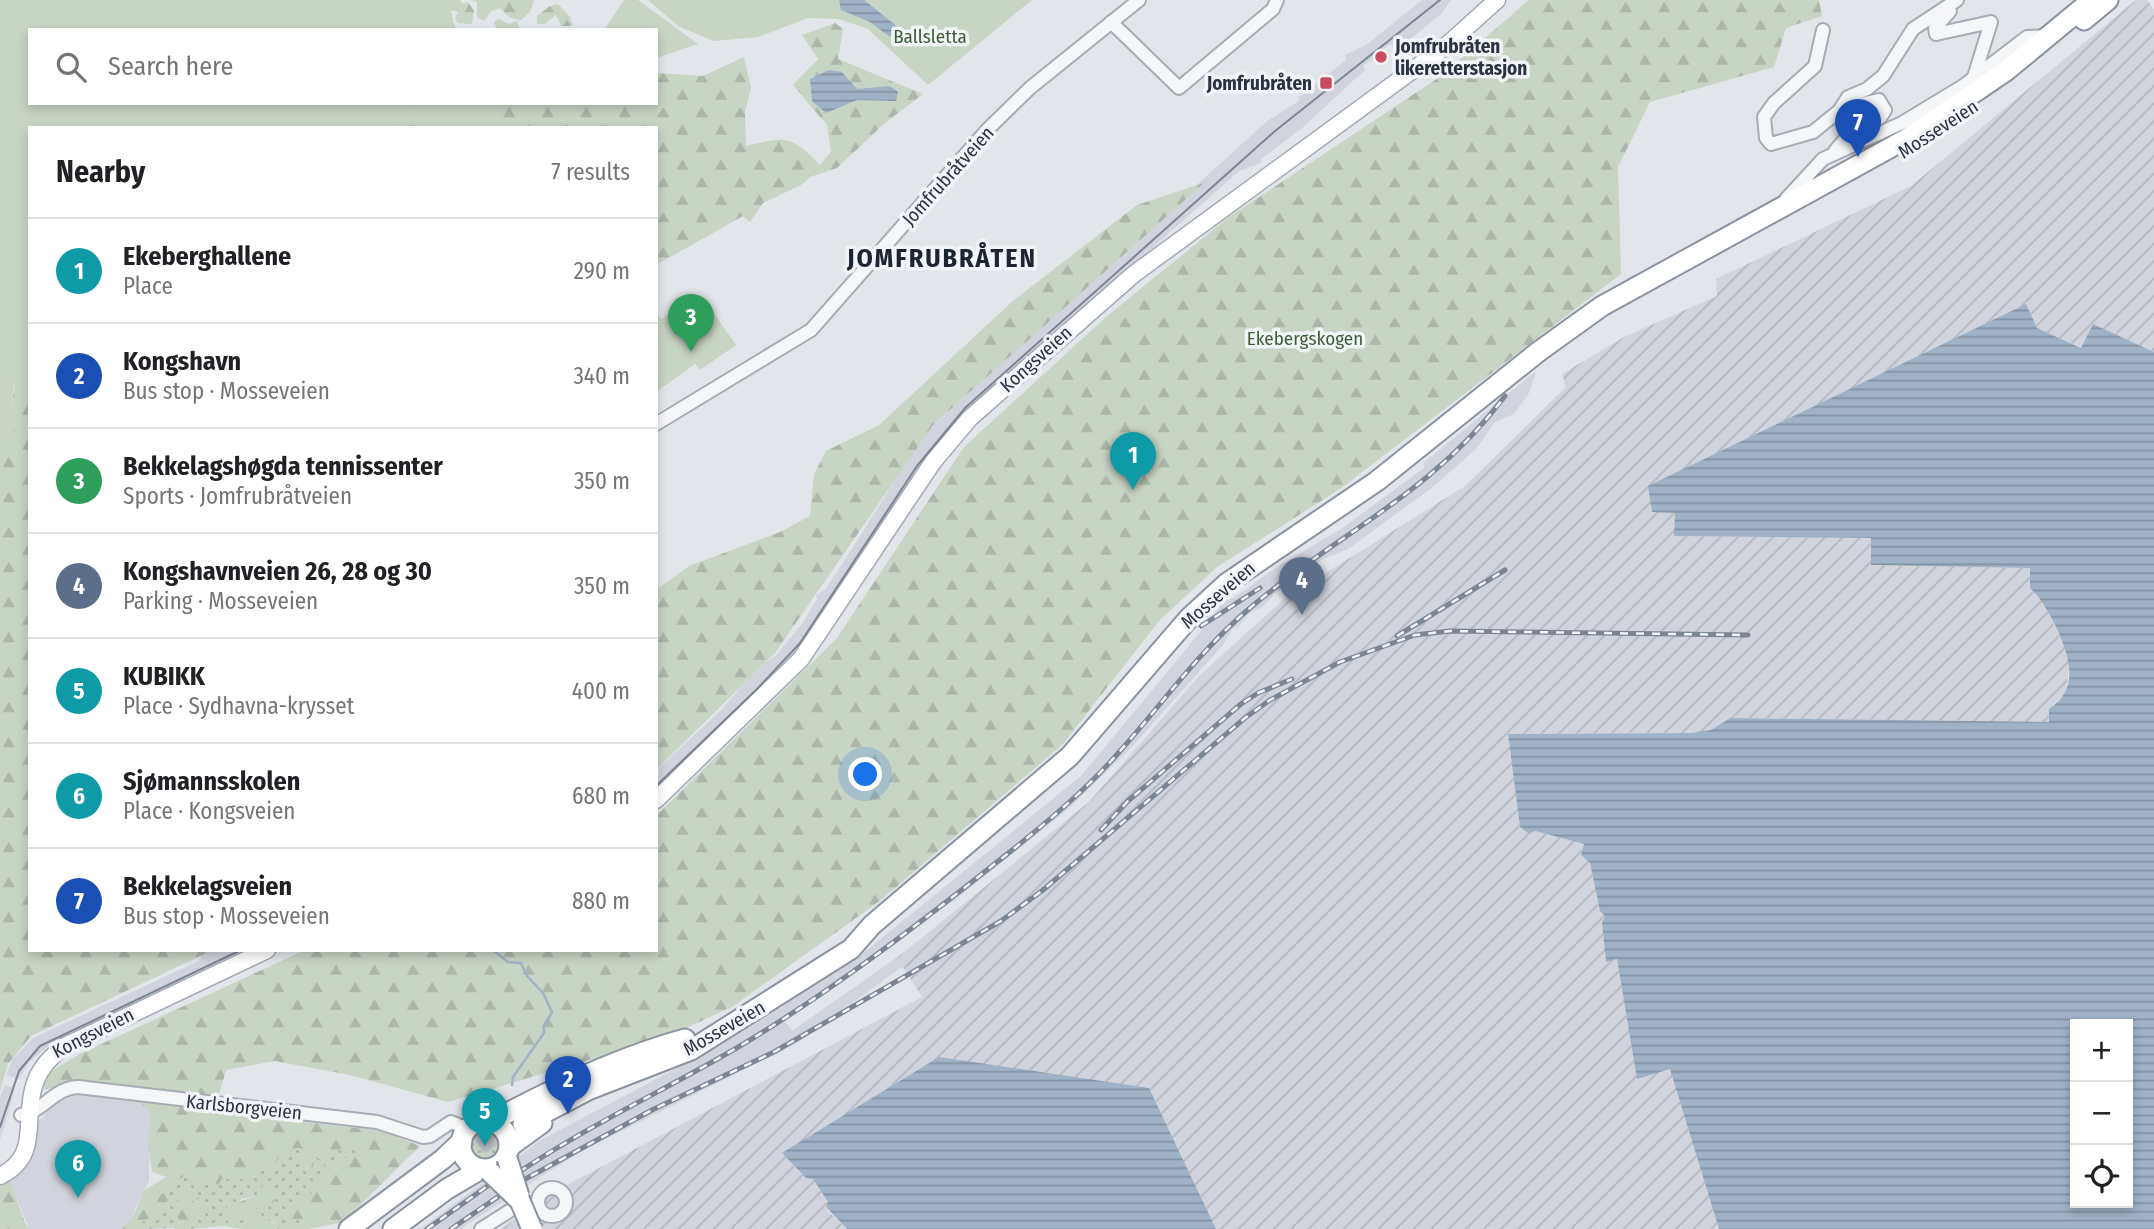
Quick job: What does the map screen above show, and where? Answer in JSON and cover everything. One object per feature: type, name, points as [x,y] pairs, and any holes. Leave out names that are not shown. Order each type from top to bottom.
[{"type":"highway","name":"Mosseveien","points":[[521,1121],[558,1096],[688,1044],[872,925],[1070,757],[1181,627],[1227,583],[1377,481],[1575,324],[1629,290],[1869,161],[1932,123],[2006,71],[2092,0]]},
{"type":"highway","name":"Mosseveien","points":[[1712,246],[1787,218],[1912,147],[2011,79],[2108,0]]},
{"type":"highway","points":[[349,1229],[443,1159],[476,1123],[491,1122],[545,1091],[657,1047],[688,1044]]},
{"type":"highway","points":[[393,1229],[447,1189],[499,1165],[508,1154],[550,1119],[661,1068],[688,1044]]},
{"type":"highway","points":[[491,1122],[505,1131],[508,1154],[532,1229]]},
{"type":"highway","points":[[465,1135],[466,1158],[486,1170],[526,1205]]},
{"type":"highway","points":[[365,1229],[457,1164],[377,1229]]},
{"type":"main road","name":"Kongsveien","points":[[658,798],[801,659],[933,463],[970,418],[1134,274],[1441,49],[1497,0]]},
{"type":"main road","name":"Kongsveien","points":[[0,1176],[13,1167],[22,1152],[22,1086],[43,1059],[263,952]]},
{"type":"street","name":"Jomfrubråtveien","points":[[658,423],[811,330],[987,130],[1030,88],[1139,0]]},
{"type":"street","points":[[1111,22],[1179,89],[1273,9],[1277,0]]},
{"type":"street","points":[[1823,30],[1815,66],[1765,114],[1763,125],[1766,138],[1771,144],[1806,136],[1842,108],[1848,97],[1867,89],[1883,76],[1913,29],[1957,0]]},
{"type":"street","points":[[1964,0],[1944,17],[1935,31],[1940,35],[1991,22],[1973,78]]},
{"type":"street","name":"Mosseveien","points":[[1773,212],[1817,164],[1832,154],[1902,123],[1973,78],[2027,37],[2048,36]]},
{"type":"street","points":[[1832,154],[1852,131],[1880,118],[1885,110],[1878,100],[1842,108]]},
{"type":"street","name":"Karlsborgveien","points":[[20,1115],[39,1110],[63,1089],[78,1087],[377,1122],[423,1137],[430,1136],[451,1122],[465,1135]]},
{"type":"street","points":[[481,1229],[526,1205]]},
{"type":"shaded area","points":[[1422,0],[1451,0],[1441,14],[1397,50],[1390,44],[1363,66],[1365,70],[1302,128],[1261,159],[1262,162],[1238,172],[956,422],[918,470],[792,659],[658,788],[659,768],[720,711],[757,669],[776,655],[802,624],[817,599],[816,595],[825,590],[931,423],[936,423],[1267,121],[1299,101],[1299,97],[1346,60],[1345,55],[1366,45]]},
{"type":"shaded area","points":[[2136,0],[2147,0],[2154,9],[2154,352],[2093,324],[2082,348],[2037,328],[2026,305],[1675,512],[1675,536],[1871,538],[1871,565],[2030,568],[2030,588],[2046,606],[2070,661],[2066,691],[2052,707],[2049,722],[1730,718],[1711,731],[1691,733],[1508,734],[1520,827],[1529,834],[1535,831],[1584,844],[1581,855],[1590,863],[1600,911],[1605,916],[1602,923],[1606,961],[1617,959],[1637,1078],[1670,1068],[1719,1229],[1216,1229],[1149,1088],[783,1154],[806,1178],[813,1178],[828,1203],[826,1207],[829,1212],[847,1229],[501,1229],[552,1193],[922,997],[897,958],[1089,802],[1199,676],[1284,599],[1465,486],[1566,387],[1562,374],[1624,337],[1717,296],[1716,279],[1911,186]]},
{"type":"shaded area","points":[[1536,371],[1529,393],[1514,414],[1495,422],[1477,448],[1433,487],[1348,549],[1321,560],[1289,581],[1261,608],[1250,612],[1239,626],[1232,629],[1223,645],[1131,748],[1067,810],[956,899],[785,1021],[792,1031],[913,946],[918,955],[800,1041],[578,1153],[460,1229],[420,1229],[541,1140],[717,1047],[856,959],[1081,776],[1216,613],[1218,603],[1234,598],[1278,566],[1341,529],[1424,468],[1423,463]]},
{"type":"shaded area","points":[[244,952],[47,1047],[29,1062],[19,1079],[6,1075],[13,1059],[33,1038],[201,960],[201,954]]},
{"type":"shaded area","points":[[5,1085],[15,1089],[0,1140],[0,1097]]},
{"type":"shaded area","points":[[79,1091],[128,1097],[150,1108],[149,1181],[129,1222],[121,1229],[29,1229],[10,1181],[30,1160],[33,1124],[43,1118],[57,1097]]},
{"type":"green space","points":[[0,0],[448,0],[457,28],[28,28],[28,105],[500,105],[494,126],[444,126],[411,110],[390,126],[28,126],[28,391],[14,382],[10,418],[14,435],[6,439],[0,438]]},
{"type":"green space","points":[[449,0],[460,0],[462,4],[468,2],[474,11],[472,24],[458,23],[455,18],[458,12],[449,10],[446,5]]},
{"type":"green space","points":[[472,0],[534,0],[530,12],[521,20],[509,17],[500,8],[491,11],[484,21],[477,17],[477,2]]},
{"type":"green space","points":[[624,0],[638,0],[698,44],[658,57],[658,28],[605,28]]},
{"type":"green space","name":"Ballsletta","points":[[648,0],[1032,0],[928,85],[868,29],[839,19],[808,18],[758,37],[714,41],[678,26]]},
{"type":"green space","name":"Ekebergskogen","points":[[1529,0],[1819,0],[1822,16],[1786,28],[1774,67],[1650,102],[1618,167],[1621,274],[1340,489],[1217,567],[1159,621],[1063,744],[881,900],[732,1007],[640,1049],[592,1059],[448,1102],[350,1075],[275,1061],[226,1070],[214,1112],[383,1131],[420,1146],[343,1222],[309,1229],[242,1229],[243,1224],[254,1220],[268,1221],[284,1228],[303,1223],[304,1219],[289,1219],[287,1206],[300,1202],[303,1194],[308,1201],[315,1184],[323,1185],[321,1174],[326,1164],[357,1155],[364,1147],[330,1150],[324,1160],[315,1158],[312,1170],[300,1166],[306,1150],[290,1149],[271,1168],[258,1168],[251,1185],[241,1179],[222,1179],[218,1185],[210,1180],[200,1185],[194,1177],[183,1177],[161,1192],[170,1197],[159,1214],[141,1222],[140,1229],[121,1229],[135,1212],[143,1191],[166,1177],[152,1172],[148,1144],[150,1109],[97,1081],[39,1090],[46,1074],[80,1054],[301,952],[658,952],[658,814],[837,638],[964,447],[1106,317],[1229,217],[1441,76]]},
{"type":"green space","points":[[558,4],[570,17],[573,26],[561,26],[556,15],[545,24],[537,24],[537,16],[550,6]]},
{"type":"green space","points":[[499,19],[509,24],[517,21],[519,28],[496,28],[494,22]]},
{"type":"green space","points":[[835,23],[843,29],[838,59],[923,94],[885,123],[837,168],[810,177],[801,185],[763,203],[750,222],[743,216],[658,264],[658,126],[494,126],[500,105],[658,105],[658,73],[703,76],[744,57],[751,88],[745,112],[746,146],[787,140],[802,148],[820,165],[831,152],[827,125],[793,85],[818,59],[802,35]]},
{"type":"green space","points":[[411,110],[447,126],[390,126]]},
{"type":"green space","points":[[1204,183],[933,425],[775,653],[658,768],[658,589],[689,566],[780,532],[810,516],[814,474],[826,451],[879,425],[1014,300],[1137,205]]},
{"type":"green space","points":[[708,305],[736,345],[700,370],[695,364],[658,391],[658,314],[662,319],[676,309],[685,322]]},
{"type":"green space","points":[[15,381],[28,391],[28,952],[209,952],[31,1036],[8,1064],[0,1091],[0,438],[6,439],[14,434],[10,418]]},
{"type":"green space","points":[[485,1131],[496,1135],[500,1146],[496,1157],[485,1161],[474,1157],[470,1146],[474,1135]]},
{"type":"green space","points":[[299,1147],[307,1150],[300,1166],[312,1170],[315,1158],[330,1150],[365,1147],[358,1155],[326,1164],[323,1185],[304,1223],[283,1228],[272,1221],[243,1224],[242,1229],[223,1226],[190,1229],[201,1205],[191,1208],[189,1202],[192,1188],[177,1228],[140,1229],[141,1222],[159,1214],[169,1197],[161,1192],[183,1177],[241,1179],[258,1168],[271,1168],[285,1150]],"holes":[[[256,1196],[261,1202],[248,1218],[228,1222],[228,1214],[241,1199]]]},
{"type":"green space","points":[[10,1180],[29,1229],[0,1229],[0,1186]]},
{"type":"green space","points":[[264,1184],[274,1187],[274,1205],[268,1207],[261,1202],[248,1218],[228,1222],[227,1206],[256,1196]]},
{"type":"green space","points":[[193,1188],[199,1199],[189,1202],[191,1208],[202,1205],[190,1229],[174,1229],[180,1220],[173,1213],[181,1194]]},
{"type":"water","points":[[839,0],[864,0],[898,27],[890,37],[870,22],[841,10]]},
{"type":"water","points":[[829,70],[842,72],[857,89],[890,86],[898,92],[896,101],[857,100],[826,113],[812,101],[810,79]]},
{"type":"water","points":[[2026,304],[2037,328],[2081,348],[2093,324],[2154,352],[2154,1229],[1719,1229],[1670,1069],[1637,1079],[1617,959],[1606,962],[1602,923],[1605,916],[1600,911],[1590,863],[1581,855],[1584,844],[1535,831],[1529,834],[1520,827],[1508,734],[1691,733],[1711,730],[1730,718],[2049,722],[2049,709],[2066,691],[2069,680],[2068,658],[2047,610],[2030,588],[2030,568],[1871,565],[1871,538],[1674,536],[1675,513],[1652,512],[1648,486]]},
{"type":"water","points":[[939,1057],[1149,1088],[1216,1229],[847,1229],[826,1207],[828,1202],[813,1179],[806,1178],[782,1153]]},
{"type":"waterway","points":[[496,952],[508,962],[521,963],[527,976],[543,993],[552,1012],[544,1027],[544,1033],[513,1077],[512,1085]]},
{"type":"tunnel","points":[[455,1162],[519,1118]]},
{"type":"tram line","points":[[658,784],[757,689],[800,643],[917,466],[966,407],[1275,131],[1440,0]]},
{"type":"tram line","points":[[0,1127],[19,1071],[40,1046],[237,952]]},
{"type":"railway","points":[[506,1181],[563,1144],[776,1024],[881,951],[983,873],[1057,813],[1096,777],[1198,659],[1232,624],[1283,581],[1415,487],[1476,430],[1505,396]]},
{"type":"railway","points":[[1397,636],[1505,570]]},
{"type":"railway","points":[[1201,626],[1260,588]]},
{"type":"railway","points":[[451,1229],[518,1183],[652,1110],[774,1052],[1001,921],[1043,890],[1245,718],[1270,700],[1340,662],[1415,635],[1450,631],[1748,635]]},
{"type":"railway","points":[[1101,830],[1128,801],[1241,704],[1258,693],[1292,679]]},
{"type":"railway","points":[[427,1229],[510,1170]]},
{"type":"place","name":"Jomfrubråten likeretterstasjon","points":[[1381,57]]},
{"type":"place","name":"Jomfrubråten","points":[[1326,83]]},
{"type":"place","name":"Bekkelagsveien","points":[[1858,157]]},
{"type":"place","name":"Bekkelagshøgda tennissenter","points":[[691,352]]},
{"type":"place","name":"Ekeberghallene","points":[[1133,490]]},
{"type":"place","name":"Kongshavnveien 26, 28 og 30","points":[[1302,615]]},
{"type":"place","name":"Kongshavn","points":[[568,1114]]},
{"type":"place","name":"KUBIKK","points":[[485,1146]]},
{"type":"place","name":"Sjømannsskolen","points":[[78,1198]]},
{"type":"district","name":"JOMFRUBRÅTEN","points":[[942,258]]}]
